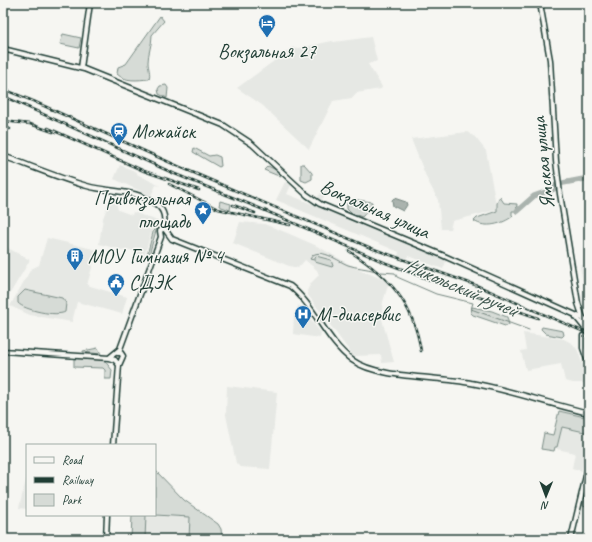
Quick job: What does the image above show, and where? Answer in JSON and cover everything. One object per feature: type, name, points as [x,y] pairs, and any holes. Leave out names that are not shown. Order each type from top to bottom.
[{"type":"main road","points":[[81,68],[90,3]]},
{"type":"main road","name":"Ямская улица","points":[[540,3],[550,60],[558,179],[578,303],[586,329]]},
{"type":"main road","name":"Вокзальная улица","points":[[3,49],[81,68],[188,109],[229,128],[252,144],[307,195],[323,206],[562,308],[589,321]]},
{"type":"main road","points":[[3,156],[87,186],[120,190],[147,199],[162,211],[163,233],[118,353],[113,444]]},
{"type":"main road","points":[[163,233],[172,239],[290,286],[341,349],[352,360],[360,364],[389,372],[476,384],[589,413]]},
{"type":"main road","points":[[562,308],[574,310],[578,303]]},
{"type":"main road","points":[[573,314],[586,329]]},
{"type":"main road","points":[[584,337],[583,343],[589,365]]},
{"type":"main road","points":[[3,351],[109,358],[118,361]]},
{"type":"main road","points":[[109,358],[118,353]]},
{"type":"main road","points":[[118,353],[123,356],[118,361]]},
{"type":"main road","points":[[571,539],[589,464]]},
{"type":"main road","points":[[586,476],[589,484]]},
{"type":"main road","points":[[583,490],[585,486],[589,488]]},
{"type":"main road","points":[[106,539],[107,516]]},
{"type":"shaded area","points":[[371,37],[377,61],[368,64],[382,87],[381,89],[356,93],[352,98],[333,101],[309,149],[262,105],[237,88],[293,47],[295,49],[332,41]]},
{"type":"shaded area","points":[[467,132],[475,137],[486,151],[497,210],[452,221],[450,229],[441,229],[438,200],[427,179],[411,139]]},
{"type":"shaded area","points":[[120,165],[137,172],[137,174],[160,186],[156,185],[151,196],[114,179]]},
{"type":"shaded area","points":[[285,182],[291,185],[287,194],[312,204],[328,184],[332,188],[316,206],[447,259],[443,269],[408,256],[406,259],[398,256],[399,252],[276,200]]},
{"type":"shaded area","points":[[394,198],[406,202],[407,205],[403,211],[393,206],[392,200]]},
{"type":"shaded area","points":[[110,200],[116,202],[118,210],[132,215],[133,212],[155,220],[143,260],[136,258],[133,251],[127,249],[126,251],[99,244],[103,218]]},
{"type":"shaded area","points":[[240,222],[264,224],[285,232],[317,246],[356,268],[389,282],[383,302],[381,316],[394,362],[382,363],[381,355],[353,356],[308,295],[307,291],[311,283],[319,275],[317,270],[305,260],[298,268],[289,266],[233,243]]},
{"type":"shaded area","points":[[47,238],[97,250],[87,285],[127,297],[122,314],[77,302],[72,322],[30,315],[10,306],[31,269],[39,265]]},
{"type":"shaded area","points":[[6,247],[30,260],[3,305],[3,253]]},
{"type":"shaded area","points":[[589,263],[589,284],[583,284],[580,266]]},
{"type":"shaded area","points":[[299,305],[321,333],[320,338],[293,334],[294,314]]},
{"type":"shaded area","points":[[523,333],[564,339],[573,344],[578,351],[589,383],[573,383],[565,381],[561,364],[526,370],[521,351],[526,350]]},
{"type":"shaded area","points":[[227,386],[277,392],[270,469],[240,467],[236,463],[226,415]]},
{"type":"shaded area","points":[[562,427],[589,433],[582,471],[572,468],[575,453],[557,449]]},
{"type":"shaded area","points":[[26,480],[26,509],[19,508]]},
{"type":"shaded area","points":[[146,516],[190,517],[189,539],[145,539]]},
{"type":"green space","points":[[160,16],[164,21],[152,35],[148,59],[149,79],[132,80],[120,77],[117,74],[118,67],[126,64]]},
{"type":"green space","points":[[63,34],[81,38],[79,48],[60,44]]},
{"type":"green space","points":[[166,85],[168,88],[167,98],[159,94],[158,89],[160,86]]},
{"type":"green space","points":[[194,148],[209,156],[215,155],[220,157],[221,166],[219,167],[193,152]]},
{"type":"green space","points":[[301,164],[304,164],[312,173],[312,179],[306,182],[301,180]]},
{"type":"green space","points":[[268,166],[280,172],[281,177],[264,170]]},
{"type":"green space","points":[[500,197],[504,203],[517,204],[516,211],[512,211],[513,216],[499,223],[489,225],[483,225],[474,221],[477,218],[497,211],[497,203]]},
{"type":"green space","points":[[358,200],[372,202],[371,207],[362,217],[351,213],[347,209],[347,203]]},
{"type":"green space","points":[[220,201],[231,204],[230,210],[219,206]]},
{"type":"green space","points":[[156,221],[158,224],[149,255],[146,259]]},
{"type":"green space","points":[[316,256],[331,260],[333,266],[315,262]]},
{"type":"green space","points":[[25,290],[62,298],[66,303],[65,312],[55,314],[21,306],[18,303],[18,297]]},
{"type":"green space","points":[[472,307],[492,311],[507,317],[509,325],[505,326],[473,315],[471,313]]},
{"type":"green space","points":[[542,327],[563,331],[564,335],[562,337],[546,334],[541,329]]},
{"type":"green space","points":[[98,348],[101,354],[83,352],[83,351]]},
{"type":"green space","points":[[74,358],[104,360],[112,370],[111,379],[105,379],[105,370],[103,368],[74,367]]},
{"type":"green space","points":[[559,411],[589,418],[589,433],[562,427],[557,447],[555,447],[554,451],[541,449],[544,433],[553,435]]},
{"type":"green space","points":[[156,471],[184,500],[218,524],[221,529],[222,539],[189,539],[190,517],[156,515]]},
{"type":"green space","points":[[587,490],[589,491],[589,508],[583,506]]},
{"type":"green space","points":[[132,516],[146,516],[145,539],[131,539]]},
{"type":"waterway","points":[[563,183],[589,178]]},
{"type":"waterway","points":[[517,211],[534,196],[554,189],[556,185]]},
{"type":"waterway","name":"Никольский ручей","points":[[314,260],[310,259],[313,255],[321,253],[348,265],[376,271]]},
{"type":"waterway","name":"Никольский ручей","points":[[381,272],[395,273],[397,277],[436,294],[473,303],[471,309],[529,330]]},
{"type":"tunnel","points":[[583,336],[584,330]]},
{"type":"railway","points":[[3,89],[180,167],[371,248],[478,286],[589,334]]},
{"type":"railway","points":[[3,96],[175,174],[259,208],[386,263],[538,318]]},
{"type":"railway","points":[[3,121],[30,124],[53,132]]},
{"type":"railway","points":[[3,127],[10,129]]},
{"type":"railway","points":[[48,128],[144,171],[199,190]]},
{"type":"railway","points":[[169,184],[218,209],[290,225]]},
{"type":"railway","points":[[233,205],[255,213]]},
{"type":"railway","points":[[349,251],[364,261],[388,281],[406,305],[417,334],[421,351]]},
{"type":"place","name":"Вокзальная 27","points":[[267,38]]},
{"type":"place","name":"Можайск","points":[[119,146]]},
{"type":"place","name":"Привокзальная площадь","points":[[203,225]]},
{"type":"place","name":"МОУ Гимназия № 4","points":[[75,271]]},
{"type":"place","name":"СДЭК","points":[[116,297]]},
{"type":"place","name":"М-диасервис","points":[[303,329]]}]
